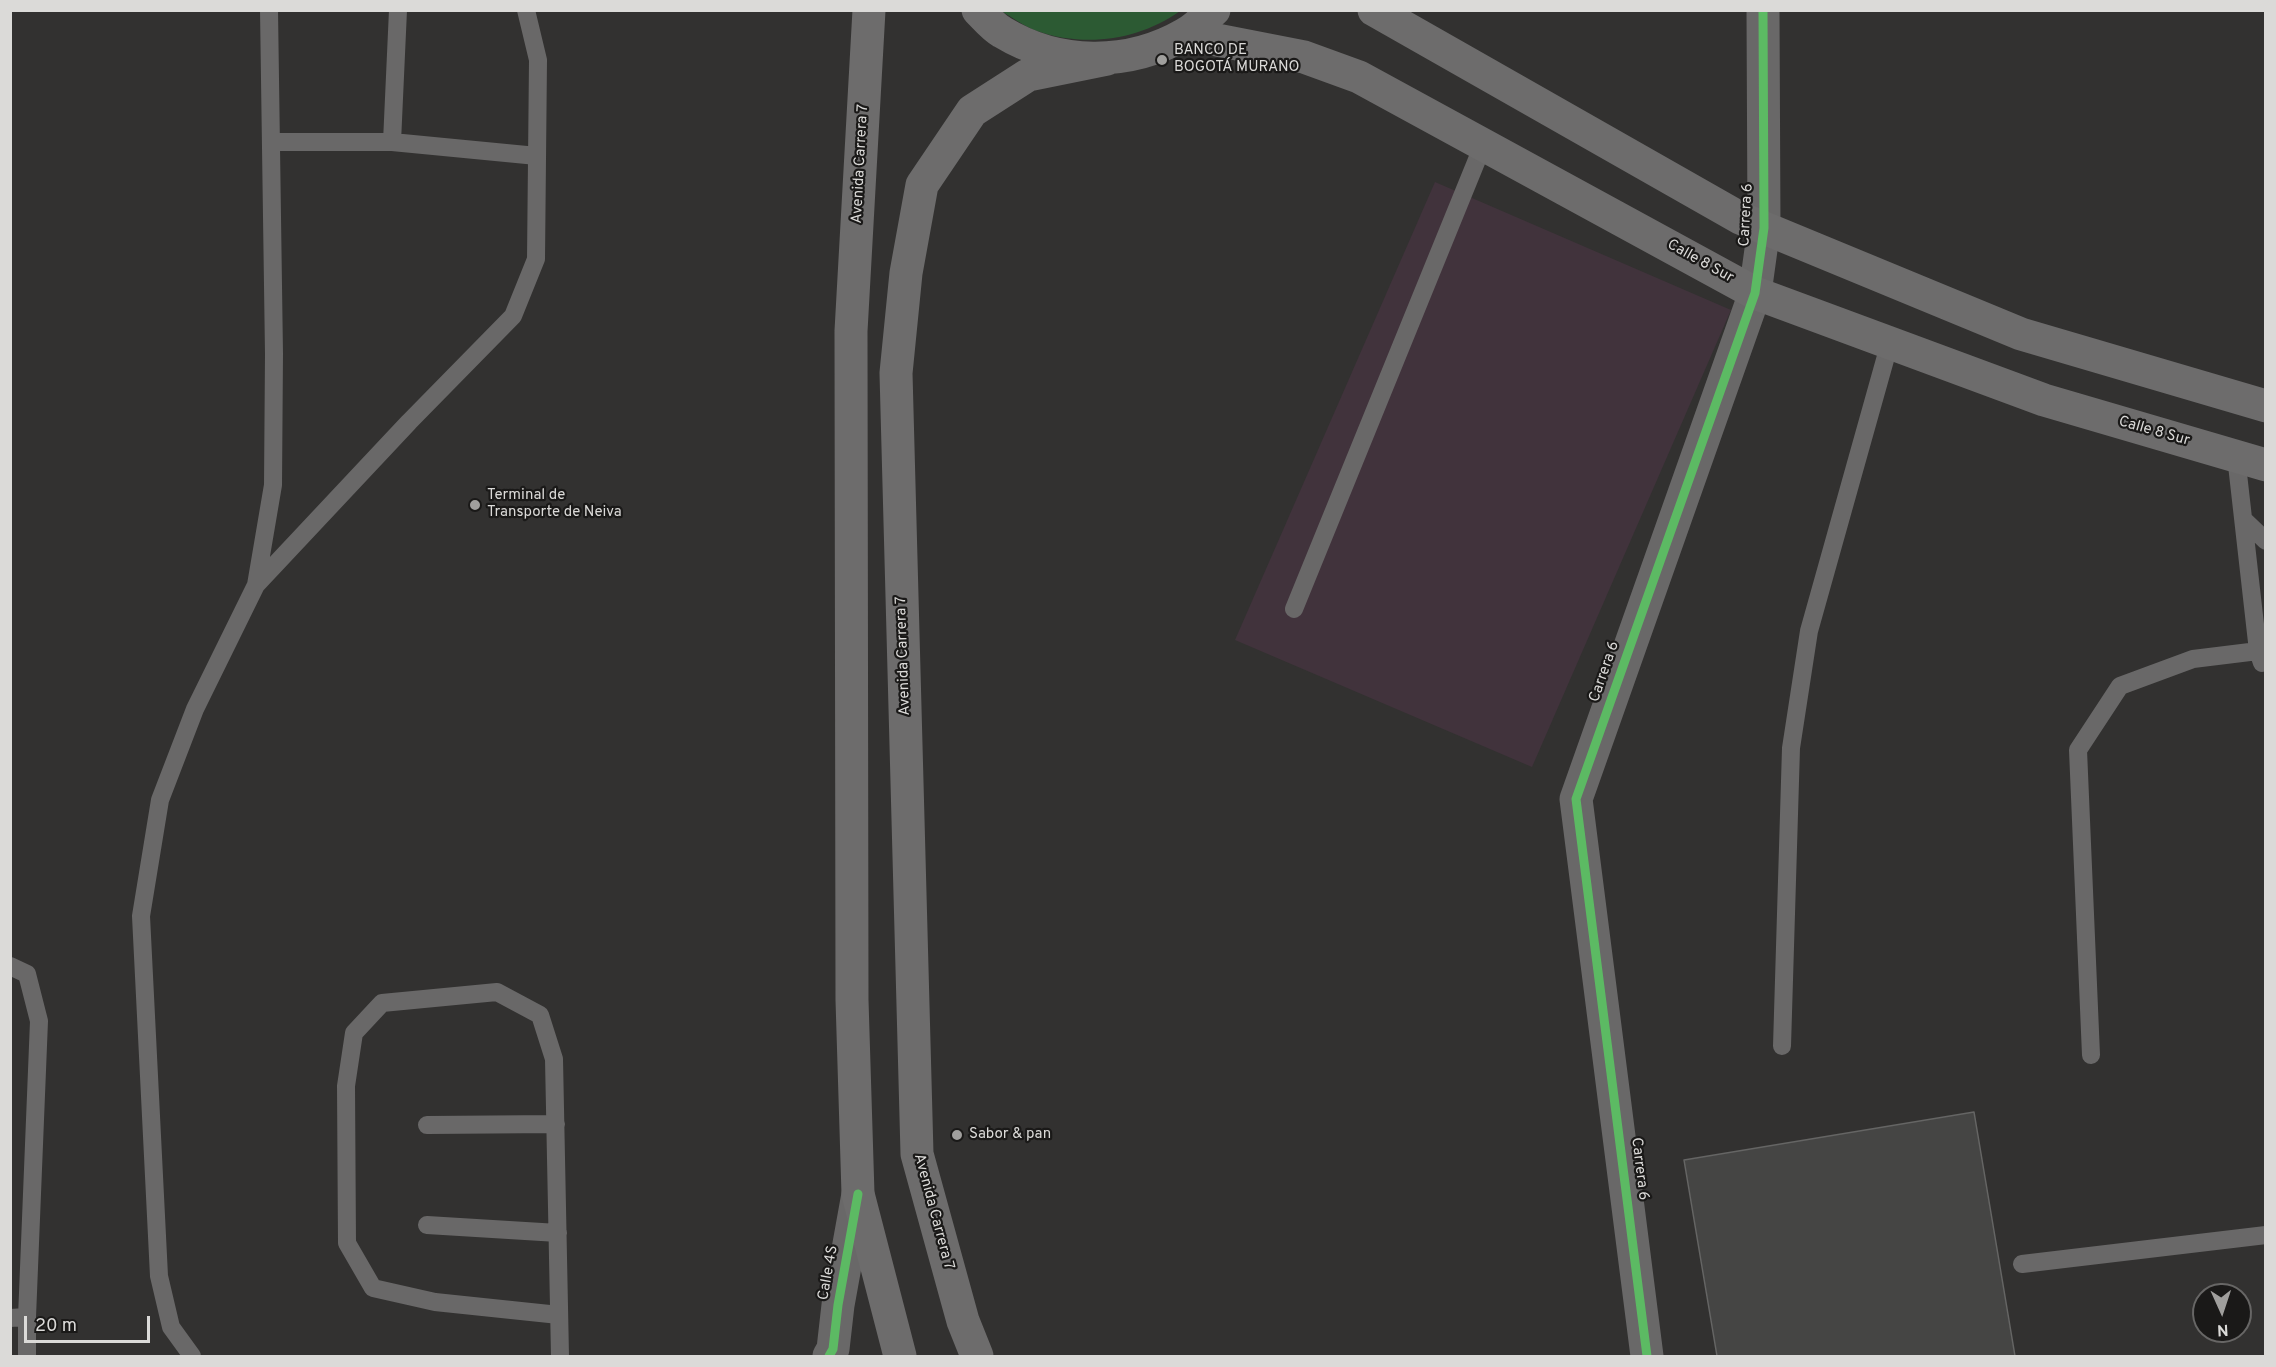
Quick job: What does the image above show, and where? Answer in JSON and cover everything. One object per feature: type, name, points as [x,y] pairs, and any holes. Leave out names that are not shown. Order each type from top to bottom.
[{"type":"main road","name":"Avenida Carrera 7","points":[[869,10],[851,331],[852,1000],[858,1194],[900,1356]]},
{"type":"main road","points":[[978,10],[1001,31],[1051,54],[1107,59]]},
{"type":"main road","name":"Avenida Carrera 7","points":[[977,1356],[963,1321],[917,1154],[896,373],[906,273],[922,184],[972,111],[1028,75],[1148,51],[1186,34],[1214,10]]},
{"type":"main road","points":[[1374,10],[1740,218],[2021,334],[2265,406]]},
{"type":"main road","name":"Calle 8 Sur","points":[[1186,34],[1304,57],[1359,77],[1755,293],[2044,400],[2251,461]]},
{"type":"street","name":"Carrera 6","points":[[1647,1356],[1576,799],[1755,293],[1764,228],[1763,10]]},
{"type":"street","name":"Calle 4S","points":[[830,1356],[858,1194]]},
{"type":"lane","points":[[192,1356],[171,1327],[159,1276],[141,916],[160,800],[195,709],[256,585],[273,485],[274,354],[269,10]]},
{"type":"lane","points":[[392,142],[398,10]]},
{"type":"lane","points":[[256,585],[409,422],[513,316],[536,259],[538,60],[526,10]]},
{"type":"lane","points":[[271,142],[392,142],[537,156]]},
{"type":"lane","points":[[1294,609],[1483,145]]},
{"type":"lane","points":[[1782,1046],[1791,748],[1809,630],[1890,342]]},
{"type":"lane","points":[[2251,461],[2244,520],[2265,672]]},
{"type":"lane","points":[[2244,520],[2265,541]]},
{"type":"lane","points":[[2091,1055],[2078,750],[2120,686],[2193,659],[2262,655]]},
{"type":"lane","points":[[10,966],[27,974],[39,1021],[19,1317],[27,1356]]},
{"type":"lane","points":[[560,1315],[435,1302],[373,1288],[347,1243],[346,1086],[354,1034],[382,1003],[497,992],[540,1015],[554,1059],[560,1315],[560,1356]]},
{"type":"lane","points":[[427,1125],[556,1124]]},
{"type":"lane","points":[[428,1226],[558,1233]]},
{"type":"lane","points":[[2022,1264],[2265,1235]]},
{"type":"shaded area","points":[[1435,182],[1731,310],[1532,767],[1235,640]]},
{"type":"green space","points":[[1001,11],[1180,11],[1164,21],[1130,35],[1093,40],[1074,39],[1037,31]]},
{"type":"building","points":[[1974,1112],[2015,1356],[1717,1356],[1684,1160]]},
{"type":"cycle path","points":[[1647,1356],[1576,799],[1755,293],[1764,228],[1763,10]]},
{"type":"cycle path","points":[[829,1356],[833,1349],[838,1305],[858,1194]]},
{"type":"place","name":"BANCO DE BOGOTÁ MURANO","points":[[1162,60]]},
{"type":"place","name":"Terminal de Transporte de Neiva","points":[[475,505]]},
{"type":"place","name":"Sabor & pan","points":[[957,1135]]}]
